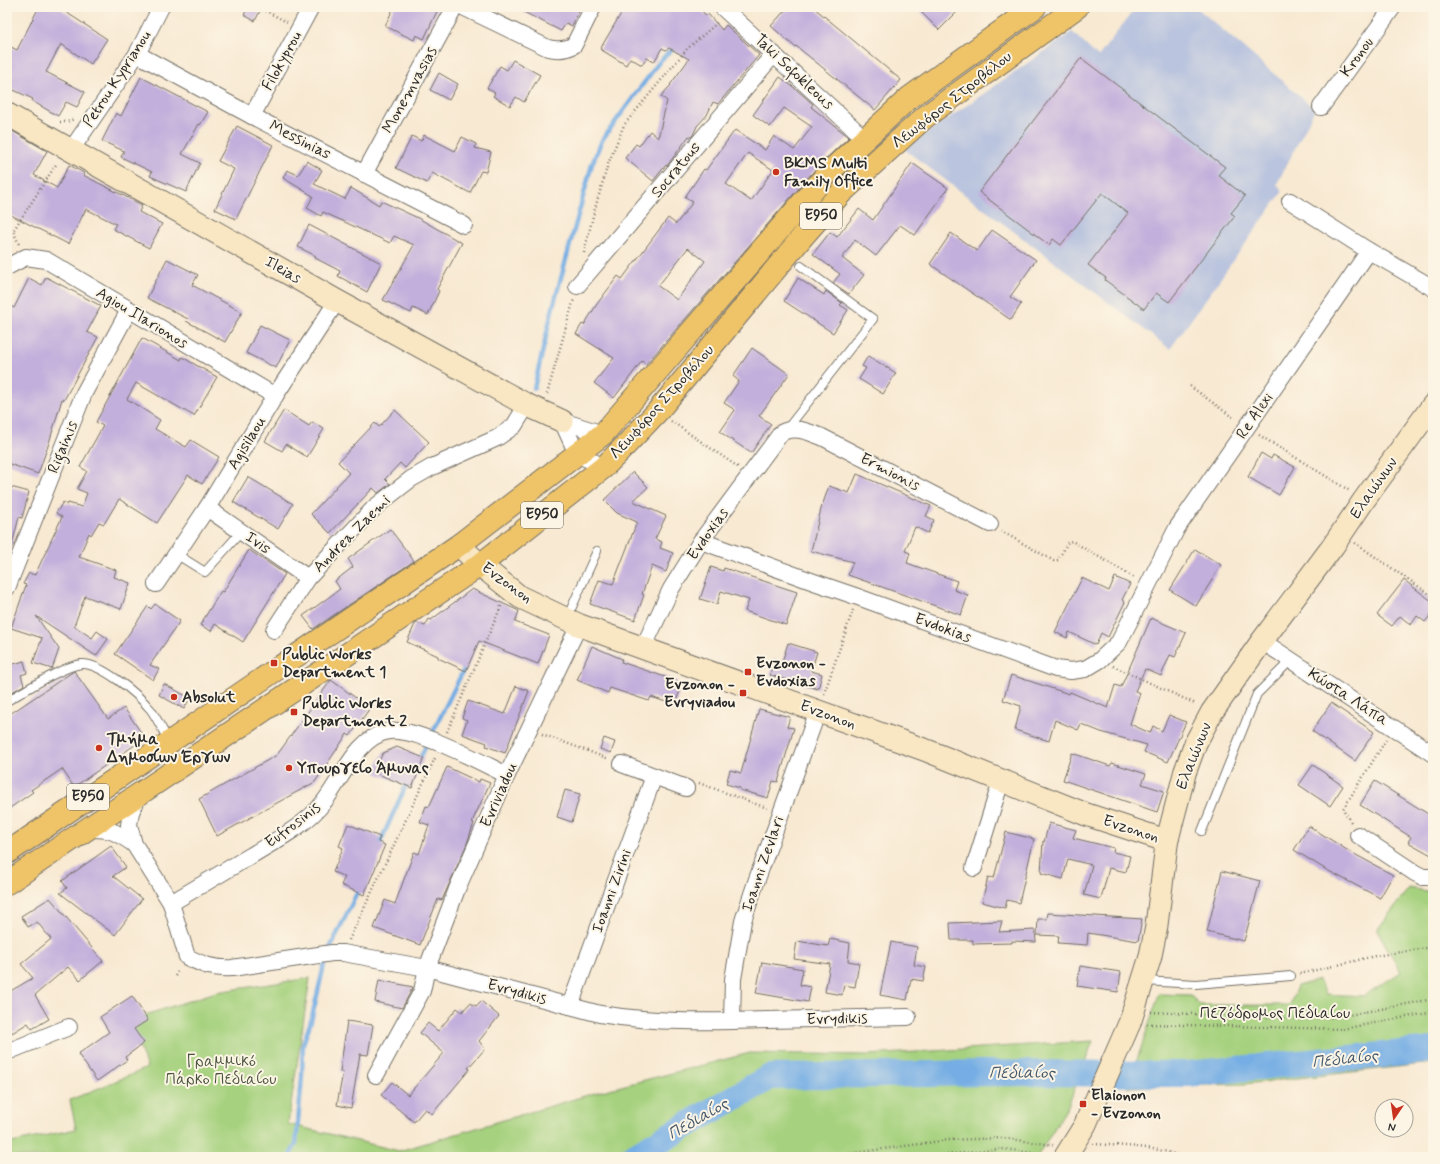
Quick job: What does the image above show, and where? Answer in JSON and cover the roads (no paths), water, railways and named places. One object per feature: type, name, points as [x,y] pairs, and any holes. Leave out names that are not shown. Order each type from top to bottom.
[{"type":"main road","name":"Λεωφόρος Στροβόλου","points":[[7,853],[459,545],[603,434],[828,173],[909,98],[1036,7]]},
{"type":"main road","name":"Λεωφόρος Στροβόλου","points":[[7,884],[480,564],[604,467],[657,412],[804,235],[841,193],[926,117],[1076,7]]},
{"type":"street","name":"Petrou Kyprianou","points":[[69,149],[137,54],[161,7]]},
{"type":"street","name":"Filokyprou","points":[[252,116],[312,7]]},
{"type":"street","name":"Monemvasias","points":[[364,174],[455,7]]},
{"type":"street","points":[[463,7],[548,48],[564,49],[574,45],[577,41],[594,7]]},
{"type":"street","name":"Kronou","points":[[1321,107],[1393,7]]},
{"type":"street","name":"Taki Sofokleous","points":[[725,10],[865,138]]},
{"type":"street","name":"Messinias","points":[[137,54],[252,116],[464,225]]},
{"type":"street","name":"Socratous","points":[[577,286],[774,54]]},
{"type":"street","name":"Ileias","points":[[7,114],[337,301],[527,405],[562,421],[603,434]]},
{"type":"street","points":[[1290,201],[1433,288]]},
{"type":"street","name":"Re Alexi","points":[[1148,585],[1176,528],[1370,251]]},
{"type":"street","name":"Agiou Ilarionos","points":[[7,266],[26,257],[46,260],[274,396]]},
{"type":"street","name":"Agisilaou","points":[[156,584],[207,508],[274,396],[337,301]]},
{"type":"street","name":"Rigainis","points":[[7,588],[84,393],[129,310]]},
{"type":"street","name":"Andrea Zaemi","points":[[274,630],[308,578],[376,507],[416,476],[432,467],[497,438],[514,426],[527,405]]},
{"type":"street","name":"Ελαιώνων","points":[[1058,1153],[1084,1140],[1085,1125],[1141,1020],[1142,981],[1156,929],[1167,841],[1178,798],[1196,742],[1212,712],[1433,405]]},
{"type":"street","points":[[562,421],[577,454],[604,467]]},
{"type":"street","name":"Evdoxias","points":[[643,648],[671,589],[701,541],[781,433],[786,429]]},
{"type":"street","name":"Ermionis","points":[[786,429],[794,429],[822,437],[990,524]]},
{"type":"street","name":"Ivis","points":[[207,508],[308,578]]},
{"type":"street","name":"Evdokias","points":[[701,541],[1056,670],[1071,671],[1085,669],[1100,660],[1120,642],[1148,585]]},
{"type":"street","name":"Evzonon","points":[[459,545],[520,597],[573,622],[928,751],[1086,814],[1167,841]]},
{"type":"street","name":"Evriviadou","points":[[376,1075],[422,991],[427,968],[457,889],[529,729],[573,622]]},
{"type":"street","name":"Κώστα Λάπα","points":[[1262,641],[1433,754]]},
{"type":"street","name":"Ioanni Zevlari","points":[[732,1021],[733,979],[743,921],[818,711]]},
{"type":"street","name":"Eufrosinis","points":[[170,903],[284,835],[314,813],[323,803],[351,760],[365,743],[372,738],[387,732],[405,731],[414,733],[507,775]]},
{"type":"street","points":[[622,764],[686,788]]},
{"type":"street","name":"Ioanni Zirini","points":[[570,1006],[654,776]]},
{"type":"street","points":[[974,868],[1001,781]]},
{"type":"street","points":[[134,844],[129,825],[131,812],[140,794]]},
{"type":"street","points":[[88,829],[102,828],[116,832],[134,844]]},
{"type":"street","points":[[1358,835],[1415,873],[1423,877],[1433,877]]},
{"type":"street","name":"Evrydikis","points":[[134,844],[170,903],[187,957],[208,967],[232,968],[331,954],[427,968],[600,1014],[624,1018],[652,1020],[732,1021],[908,1017]]},
{"type":"street","points":[[7,1052],[70,1027]]},
{"type":"lane","points":[[786,429],[873,319],[801,266]]},
{"type":"lane","points":[[176,554],[205,572],[241,532]]},
{"type":"lane","points":[[573,622],[597,551]]},
{"type":"lane","points":[[1202,831],[1257,694],[1291,660]]},
{"type":"lane","points":[[7,701],[63,670],[81,664],[97,667],[123,684],[150,709],[170,742]]},
{"type":"lane","points":[[1142,981],[1196,984],[1291,976]]},
{"type":"waterway","points":[[534,388],[552,311],[592,164],[602,140],[660,61],[675,46]]},
{"type":"waterway","points":[[418,762],[466,665]]},
{"type":"waterway","points":[[378,847],[408,781]]},
{"type":"waterway","points":[[329,950],[360,887]]},
{"type":"waterway","points":[[289,1157],[296,1144],[302,1077],[303,1044],[311,1021],[326,957]]},
{"type":"waterway","name":"Πεδιαίος","points":[[632,1157],[770,1077],[984,1073],[1186,1074],[1433,1050]]},
{"type":"place","name":"BKMS Multi Family Office","points":[[776,172]]},
{"type":"place","name":"Public Works Department 1","points":[[274,663]]},
{"type":"place","name":"Evzonon - Evdoxias","points":[[748,672]]},
{"type":"place","name":"Evzonon - Evryviadou","points":[[743,693]]},
{"type":"place","name":"Absolut","points":[[174,697]]},
{"type":"place","name":"Public Works Department 2","points":[[294,712]]},
{"type":"place","name":"Τμήμα Δημοσίων Έργων","points":[[99,748]]},
{"type":"place","name":"Υπουργείο Άμυνας","points":[[289,768]]},
{"type":"place","name":"Elaionon - Evzonon","points":[[1083,1104]]},
{"type":"park label","name":"Γραμμικό Πάρκο Πεδιαίου","points":[[221,1070]]}]
